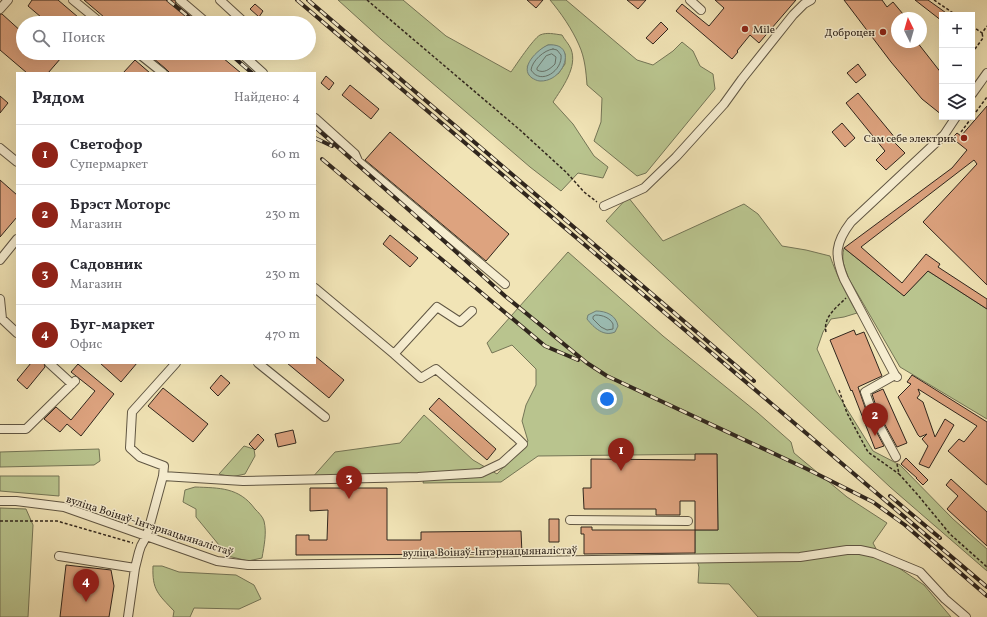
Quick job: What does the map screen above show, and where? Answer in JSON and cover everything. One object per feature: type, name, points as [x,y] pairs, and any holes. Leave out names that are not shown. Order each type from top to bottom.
[{"type":"street","points":[[0,9],[8,0]]},
{"type":"street","points":[[73,0],[92,16]]},
{"type":"street","points":[[180,0],[198,16]]},
{"type":"street","points":[[220,0],[237,16]]},
{"type":"street","points":[[690,0],[701,10]]},
{"type":"street","points":[[604,206],[644,188],[676,157],[724,104],[793,15],[804,4],[811,0]]},
{"type":"street","points":[[147,60],[162,72]]},
{"type":"street","points":[[249,60],[263,72]]},
{"type":"street","points":[[975,90],[987,73]]},
{"type":"street","points":[[316,119],[355,154],[358,161],[505,284]]},
{"type":"street","points":[[896,457],[873,414],[865,392],[896,376],[851,293],[839,266],[837,254],[838,244],[843,232],[851,222],[944,135],[954,120]]},
{"type":"street","points":[[0,148],[16,161]]},
{"type":"street","points":[[0,260],[16,240]]},
{"type":"street","points":[[163,476],[243,481],[418,478],[481,473],[502,463],[523,444],[436,369],[421,378],[316,289]]},
{"type":"street","points":[[0,299],[2,319],[16,332]]},
{"type":"street","points":[[394,354],[437,307],[460,322],[472,311]]},
{"type":"street","points":[[0,429],[26,429],[74,383],[50,364]]},
{"type":"street","points":[[128,617],[135,568],[141,546],[147,536],[163,476],[164,466],[140,457],[130,448],[132,412],[175,364]]},
{"type":"street","points":[[259,364],[325,417]]},
{"type":"street","name":"вуліца Воінаў-Інтэрнацыяналістаў","points":[[0,501],[16,501],[64,508],[217,561],[248,565],[277,566],[800,557],[847,550],[860,550],[874,553],[920,572],[945,599],[966,617]]},
{"type":"street","points":[[570,520],[688,521]]},
{"type":"street","points":[[59,556],[135,568]]},
{"type":"path","points":[[367,0],[520,130],[567,173],[584,192],[604,206]]},
{"type":"path","points":[[934,0],[952,12]]},
{"type":"path","points":[[975,49],[983,38],[982,33],[987,26]]},
{"type":"path","points":[[975,28],[982,33]]},
{"type":"path","points":[[961,132],[987,97]]},
{"type":"path","points":[[826,332],[825,326],[827,318],[851,293]]},
{"type":"path","points":[[838,390],[847,413],[868,452],[899,474],[950,534],[987,567]]},
{"type":"path","points":[[896,457],[899,474]]},
{"type":"path","points":[[0,521],[57,521],[141,546]]},
{"type":"green space","points":[[338,0],[403,0],[446,36],[511,72],[537,37],[548,33],[562,35],[569,45],[573,56],[571,70],[568,77],[553,102],[573,124],[594,156],[608,167],[603,178],[578,173],[561,191],[530,167],[381,39]],"holes":[[[548,45],[560,48],[565,54],[565,64],[558,74],[527,67],[540,50]]]},
{"type":"green space","points":[[550,0],[566,0],[637,60],[653,65],[673,51],[682,42],[693,51],[700,66],[713,74],[715,89],[646,173],[637,176],[594,141],[601,122],[602,98],[587,85],[584,60],[579,45],[566,21]]},
{"type":"green space","points":[[628,197],[663,241],[744,204],[758,214],[782,246],[830,256],[842,285],[857,313],[831,319],[823,332],[817,349],[837,393],[873,451],[900,465],[953,519],[987,549],[987,571],[890,487],[606,221]]},
{"type":"green space","points":[[844,248],[904,296],[928,271],[987,309],[987,419],[900,367],[849,279],[844,264]]},
{"type":"green space","points":[[568,252],[663,336],[758,413],[791,442],[794,453],[847,497],[887,523],[873,543],[882,560],[896,566],[924,585],[951,617],[758,617],[729,584],[698,583],[699,567],[695,554],[695,530],[718,530],[717,454],[538,456],[501,482],[423,483],[425,475],[311,479],[335,452],[400,443],[424,415],[473,460],[497,474],[528,441],[522,421],[526,405],[536,385],[536,369],[512,345],[492,353],[487,343]]},
{"type":"green space","points":[[244,446],[254,449],[255,456],[245,474],[231,477],[219,474]]},
{"type":"green space","points":[[99,449],[100,461],[94,465],[0,467],[0,452]]},
{"type":"green space","points":[[0,476],[59,476],[59,496],[0,491]]},
{"type":"green space","points":[[195,487],[228,490],[242,496],[249,502],[264,521],[265,535],[262,558],[248,561],[228,556],[196,517],[196,509],[183,502],[185,490]]},
{"type":"green space","points":[[0,508],[26,509],[33,525],[28,617],[0,617]]},
{"type":"green space","points":[[153,566],[162,566],[179,572],[236,575],[254,585],[261,599],[239,609],[194,608],[190,617],[173,617],[174,611],[160,596],[155,586]]},
{"type":"water","points":[[548,45],[557,46],[563,50],[565,62],[556,75],[549,80],[538,81],[528,74],[528,64],[539,50]]},
{"type":"water","points":[[596,311],[613,316],[618,326],[615,332],[607,333],[600,331],[587,319],[588,315]]},
{"type":"building","points":[[32,0],[58,0],[77,16],[40,16],[28,6]]},
{"type":"building","points":[[84,0],[175,0],[176,4],[191,16],[103,16]]},
{"type":"building","points":[[527,0],[543,0],[536,8]]},
{"type":"building","points":[[627,0],[646,0],[638,9]]},
{"type":"building","name":"Mile","points":[[715,0],[796,0],[759,43],[750,35],[732,59],[676,11],[682,4],[709,26],[724,8]]},
{"type":"building","points":[[844,0],[882,0],[887,7],[893,2],[901,12],[891,12],[891,48],[922,48],[939,70],[939,113],[922,99],[891,62]]},
{"type":"building","points":[[915,0],[928,0],[945,12],[939,12],[939,19]]},
{"type":"building","points":[[255,4],[263,11],[260,16],[258,16],[250,9]]},
{"type":"building","points":[[0,14],[2,14],[16,27],[16,60],[59,60],[49,72],[26,72],[0,50]]},
{"type":"building","points":[[661,22],[668,29],[653,44],[646,38]]},
{"type":"building","points":[[135,60],[149,72],[124,72]]},
{"type":"building","points":[[155,60],[225,60],[240,72],[169,72]]},
{"type":"building","points":[[858,64],[866,75],[856,83],[847,73]]},
{"type":"building","points":[[326,76],[334,83],[329,90],[321,83]]},
{"type":"building","points":[[350,85],[379,109],[371,119],[342,95]]},
{"type":"building","points":[[858,93],[896,139],[893,141],[905,153],[886,170],[876,160],[885,151],[846,103]]},
{"type":"building","points":[[0,96],[8,103],[0,113]]},
{"type":"building","points":[[987,106],[987,285],[923,222],[977,164],[974,160],[861,247],[902,283],[926,254],[940,264],[938,267],[987,299],[987,309],[928,271],[904,296],[844,248],[952,168],[967,150],[952,138],[957,133],[961,136]]},
{"type":"building","points":[[842,123],[855,138],[845,147],[832,132]]},
{"type":"building","points":[[390,132],[509,234],[486,261],[365,160]]},
{"type":"building","points":[[0,180],[16,194],[16,218],[0,237]]},
{"type":"building","points":[[390,235],[418,258],[410,267],[383,244]]},
{"type":"building","points":[[854,330],[856,335],[864,332],[882,376],[858,387],[868,416],[884,446],[875,449],[852,390],[851,391],[830,340]]},
{"type":"building","points":[[316,357],[344,380],[329,398],[288,364],[316,364]]},
{"type":"building","points":[[30,364],[44,364],[45,367],[27,389],[17,380]]},
{"type":"building","points":[[78,364],[114,394],[81,436],[67,424],[60,432],[44,419],[56,407],[71,420],[95,391],[71,372]]},
{"type":"building","points":[[101,364],[136,364],[121,382]]},
{"type":"building","points":[[221,375],[230,383],[218,396],[210,388]]},
{"type":"building","points":[[912,375],[987,422],[987,485],[948,451],[959,439],[964,442],[977,426],[918,389],[920,394],[917,398],[923,402],[935,437],[945,419],[954,425],[929,468],[919,464],[928,446],[922,439],[927,434],[920,437],[918,435],[898,397],[911,384],[907,382]]},
{"type":"building","points":[[163,388],[208,424],[193,442],[148,406]]},
{"type":"building","points":[[883,389],[907,443],[897,447],[878,412],[872,394]]},
{"type":"building","points":[[439,398],[496,449],[487,460],[429,409]]},
{"type":"building","points":[[293,430],[296,443],[278,447],[275,434]]},
{"type":"building","points":[[258,434],[264,440],[255,450],[249,444]]},
{"type":"building","points":[[695,454],[717,454],[718,530],[695,530],[695,501],[680,501],[680,515],[656,515],[656,509],[584,509],[583,488],[591,488],[591,459],[695,460]]},
{"type":"building","points":[[906,458],[928,480],[923,485],[901,464]]},
{"type":"building","points":[[951,479],[987,512],[987,546],[947,509],[958,496],[946,485]]},
{"type":"building","points":[[310,488],[387,488],[387,540],[421,540],[421,532],[521,531],[522,554],[296,555],[296,535],[309,535],[309,540],[327,540],[328,510],[310,511]]},
{"type":"building","points":[[549,519],[559,519],[559,542],[549,542]]},
{"type":"building","points":[[581,527],[592,527],[592,530],[695,530],[695,553],[584,554],[584,534],[581,534]]},
{"type":"building","points":[[66,565],[111,570],[114,586],[109,617],[60,617]]},
{"type":"railway","points":[[168,0],[187,16]]},
{"type":"railway","points":[[297,0],[316,16]]},
{"type":"railway","points":[[308,0],[754,381]]},
{"type":"railway","points":[[316,16],[987,587]]},
{"type":"railway","points":[[237,60],[251,72]]},
{"type":"railway","points":[[316,128],[505,296],[587,363],[607,376],[807,469],[873,502],[905,525],[987,596]]},
{"type":"railway","points":[[316,138],[332,146]]},
{"type":"railway","points":[[322,159],[545,346],[578,360]]},
{"type":"railway","points":[[890,496],[940,538]]},
{"type":"place","name":"Mile","points":[[745,29]]},
{"type":"place","name":"Доброцен","points":[[883,32]]},
{"type":"place","name":"Сам себе электрик","points":[[964,138]]},
{"type":"place","name":"Брэст Моторс","points":[[875,436]]},
{"type":"place","name":"Светофор","points":[[621,471]]},
{"type":"place","name":"Садовник","points":[[349,499]]},
{"type":"place","name":"Буг-маркет","points":[[86,602]]}]
